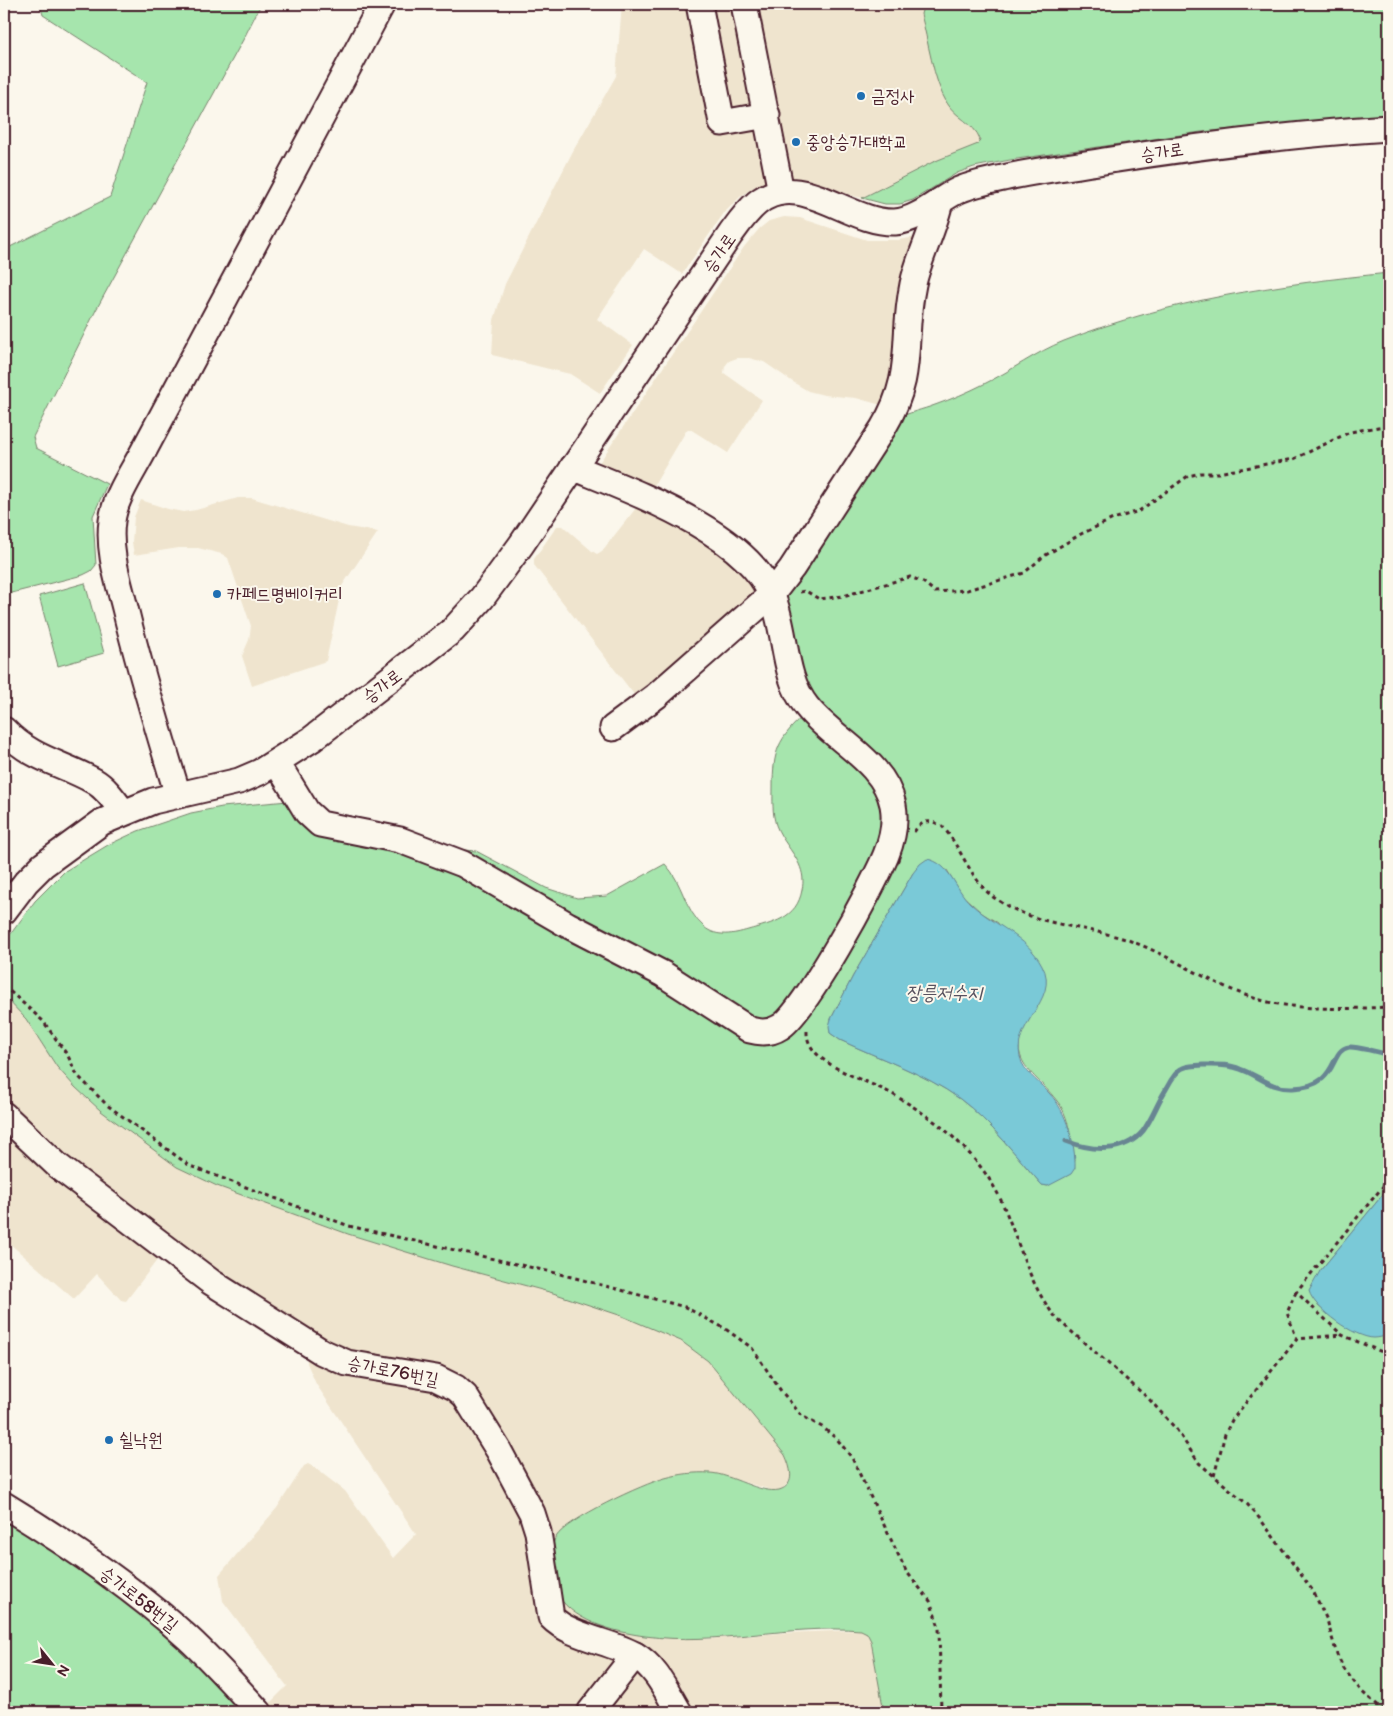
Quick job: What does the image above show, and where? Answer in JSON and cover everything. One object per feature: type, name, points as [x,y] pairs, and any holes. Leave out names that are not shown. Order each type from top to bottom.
[{"type":"street","points":[[178,795],[155,720],[121,592],[112,554],[112,520],[117,503],[143,452],[382,4]]},
{"type":"street","points":[[698,4],[722,123],[767,115]]},
{"type":"street","points":[[744,4],[782,192]]},
{"type":"street","name":"승가로","points":[[4,911],[26,882],[43,865],[102,822],[153,801],[240,781],[277,763],[312,739],[453,630],[487,591],[746,215],[758,203],[782,192],[801,192],[859,217],[880,222],[908,219],[958,191],[1005,177],[1204,146],[1389,128]]},
{"type":"street","points":[[614,728],[656,696],[772,594],[792,568],[893,412],[900,396],[908,354],[913,284],[936,219],[940,201]]},
{"type":"street","points":[[277,763],[307,812],[320,824],[400,840],[463,864],[561,922],[670,978],[739,1024],[760,1032],[774,1030],[788,1021],[807,997],[868,892],[892,839],[894,807],[890,793],[872,767],[830,731],[806,706],[801,698],[789,665],[772,594],[747,559],[710,531],[652,501],[573,467]]},
{"type":"street","points":[[4,730],[25,749],[41,759],[94,781],[111,795],[123,812]]},
{"type":"street","name":"승가로76번길","points":[[4,1115],[58,1166],[210,1282],[322,1352],[347,1363],[436,1378],[456,1388],[465,1396],[499,1450],[532,1513],[538,1532],[551,1617],[564,1627],[635,1655],[656,1674],[679,1712]]},
{"type":"street","name":"승가로58번길","points":[[4,1505],[91,1561],[162,1615],[206,1655],[258,1712]]},
{"type":"street","points":[[590,1712],[635,1655]]},
{"type":"path","points":[[772,594],[790,594],[806,591],[819,598],[843,596],[910,577],[923,582],[935,592],[967,590],[1024,572],[1044,556],[1082,534],[1113,518],[1139,511],[1188,476],[1201,472],[1218,473],[1294,458],[1350,432],[1389,425]]},
{"type":"path","points":[[910,839],[919,825],[926,821],[935,822],[950,834],[977,881],[998,900],[1038,918],[1136,944],[1256,999],[1314,1006],[1389,1007]]},
{"type":"path","points":[[4,986],[43,1021],[68,1056],[77,1075],[107,1105],[190,1166],[349,1226],[560,1274],[685,1308],[724,1328],[752,1348],[781,1392],[802,1416],[822,1427],[837,1439],[852,1458],[906,1571],[930,1600],[939,1627],[941,1712]]},
{"type":"path","points":[[807,1028],[808,1042],[814,1052],[824,1061],[892,1094],[921,1112],[966,1150],[998,1195],[1033,1282],[1048,1309],[1064,1326],[1149,1400],[1176,1429],[1199,1463],[1247,1504],[1261,1520],[1313,1592],[1327,1620],[1337,1655],[1344,1669],[1362,1692],[1386,1712]]},
{"type":"path","points":[[1297,1340],[1287,1314],[1296,1292],[1389,1179]]},
{"type":"path","points":[[1296,1292],[1342,1335],[1389,1355]]},
{"type":"path","points":[[1214,1476],[1224,1434],[1232,1420],[1297,1340],[1342,1335]]},
{"type":"shaded area","name":"중앙승가대학교","points":[[622,4],[924,4],[922,6],[964,121],[977,131],[980,139],[978,144],[933,162],[862,198],[790,180],[771,182],[754,187],[741,196],[724,213],[682,274],[644,249],[597,319],[633,345],[600,393],[570,374],[492,355],[494,320],[505,284],[573,151],[616,76]]},
{"type":"shaded area","points":[[784,217],[800,218],[867,240],[898,240],[923,236],[885,406],[856,398],[824,395],[808,391],[764,362],[749,358],[737,358],[729,361],[725,366],[724,373],[762,400],[728,453],[690,429],[686,431],[649,494],[597,466],[744,247],[759,229],[769,221]]},
{"type":"shaded area","points":[[238,498],[252,498],[348,527],[378,532],[342,586],[326,661],[252,686],[242,656],[249,640],[251,626],[228,558],[222,554],[198,548],[179,548],[134,555],[132,542],[134,517],[141,500],[183,512]]},
{"type":"shaded area","points":[[640,503],[703,533],[762,591],[639,701],[534,565],[534,559],[557,526],[563,526],[597,554],[602,551]]},
{"type":"shaded area","points":[[4,996],[26,1019],[57,1067],[75,1087],[101,1111],[194,1176],[348,1234],[452,1266],[553,1293],[622,1316],[681,1341],[708,1361],[785,1455],[791,1467],[792,1476],[781,1490],[771,1490],[713,1473],[690,1473],[665,1478],[640,1487],[577,1519],[598,1624],[631,1634],[658,1638],[708,1639],[781,1633],[861,1630],[867,1633],[871,1641],[884,1712],[270,1712],[266,1707],[287,1686],[223,1601],[219,1575],[277,1508],[304,1466],[308,1464],[315,1468],[345,1491],[393,1558],[416,1534],[316,1384],[307,1363],[307,1352],[170,1243],[126,1301],[121,1300],[97,1274],[74,1299],[9,1243],[4,1247]]},
{"type":"green space","points":[[40,4],[261,4],[96,310],[33,437],[36,448],[107,484],[93,516],[96,565],[91,571],[83,575],[4,595],[4,250],[110,197],[147,82],[43,15]]},
{"type":"green space","points":[[924,4],[1389,4],[1389,114],[1201,132],[1010,160],[974,167],[957,173],[913,200],[900,204],[885,204],[862,198],[933,162],[978,144],[980,139],[974,129],[955,113],[942,94],[934,72],[921,14]]},
{"type":"green space","points":[[1389,273],[1389,1187],[1320,1271],[1318,1306],[1342,1324],[1359,1333],[1369,1336],[1389,1335],[1389,1712],[884,1712],[871,1641],[867,1633],[861,1630],[807,1630],[726,1637],[672,1638],[645,1636],[607,1628],[581,1617],[561,1600],[555,1589],[553,1576],[552,1546],[554,1541],[563,1530],[575,1521],[606,1503],[640,1487],[682,1474],[718,1474],[754,1487],[771,1490],[785,1488],[790,1480],[789,1464],[785,1455],[708,1361],[681,1341],[622,1316],[553,1293],[452,1266],[348,1234],[217,1186],[177,1167],[101,1111],[57,1067],[26,1019],[4,996],[4,943],[35,901],[65,871],[108,845],[138,831],[191,813],[222,807],[288,801],[296,805],[444,848],[476,851],[546,888],[577,898],[607,896],[665,864],[676,879],[692,913],[704,927],[714,933],[737,933],[774,922],[789,914],[795,908],[802,890],[803,880],[799,864],[776,825],[773,811],[773,775],[776,755],[783,739],[805,714],[785,599],[790,584],[896,419],[966,393],[1054,345],[1143,315],[1183,304],[1306,282]],"holes":[[[947,870],[962,895],[982,913],[998,923],[1031,1016],[1022,1032],[1019,1045],[1020,1056],[1025,1065],[1060,1105],[1068,1125],[1075,1161],[1048,1186],[1042,1185],[993,1129],[960,1099],[932,1081],[840,1040],[830,1033],[831,1019],[853,976],[913,873]]]},
{"type":"green space","points":[[85,583],[104,653],[58,666],[39,596]]},
{"type":"green space","points":[[4,1516],[150,1619],[248,1712],[4,1712]]},
{"type":"water","name":"장릉저수지","points":[[927,859],[935,861],[947,871],[970,903],[1019,938],[1036,955],[1042,965],[1046,978],[1045,990],[1021,1037],[1019,1049],[1022,1063],[1056,1101],[1061,1110],[1072,1139],[1075,1159],[1075,1168],[1071,1174],[1048,1186],[1042,1185],[993,1129],[960,1099],[932,1081],[840,1040],[830,1033],[831,1019],[853,976],[913,873]]},
{"type":"water","points":[[1389,1187],[1389,1335],[1374,1338],[1366,1337],[1346,1328],[1327,1314],[1312,1298],[1309,1291],[1320,1271]]},
{"type":"waterway","points":[[1066,1141],[1096,1148],[1117,1147],[1126,1144],[1143,1131],[1174,1076],[1178,1071],[1186,1067],[1203,1065],[1231,1066],[1271,1084],[1293,1088],[1308,1086],[1319,1081],[1331,1068],[1338,1054],[1349,1047],[1389,1055]]},
{"type":"place","name":"금정사","points":[[861,96]]},
{"type":"place","name":"중앙승가대학교","points":[[796,142]]},
{"type":"place","name":"카페드명베이커리","points":[[217,594]]},
{"type":"place","name":"쉴낙원","points":[[109,1440]]}]
